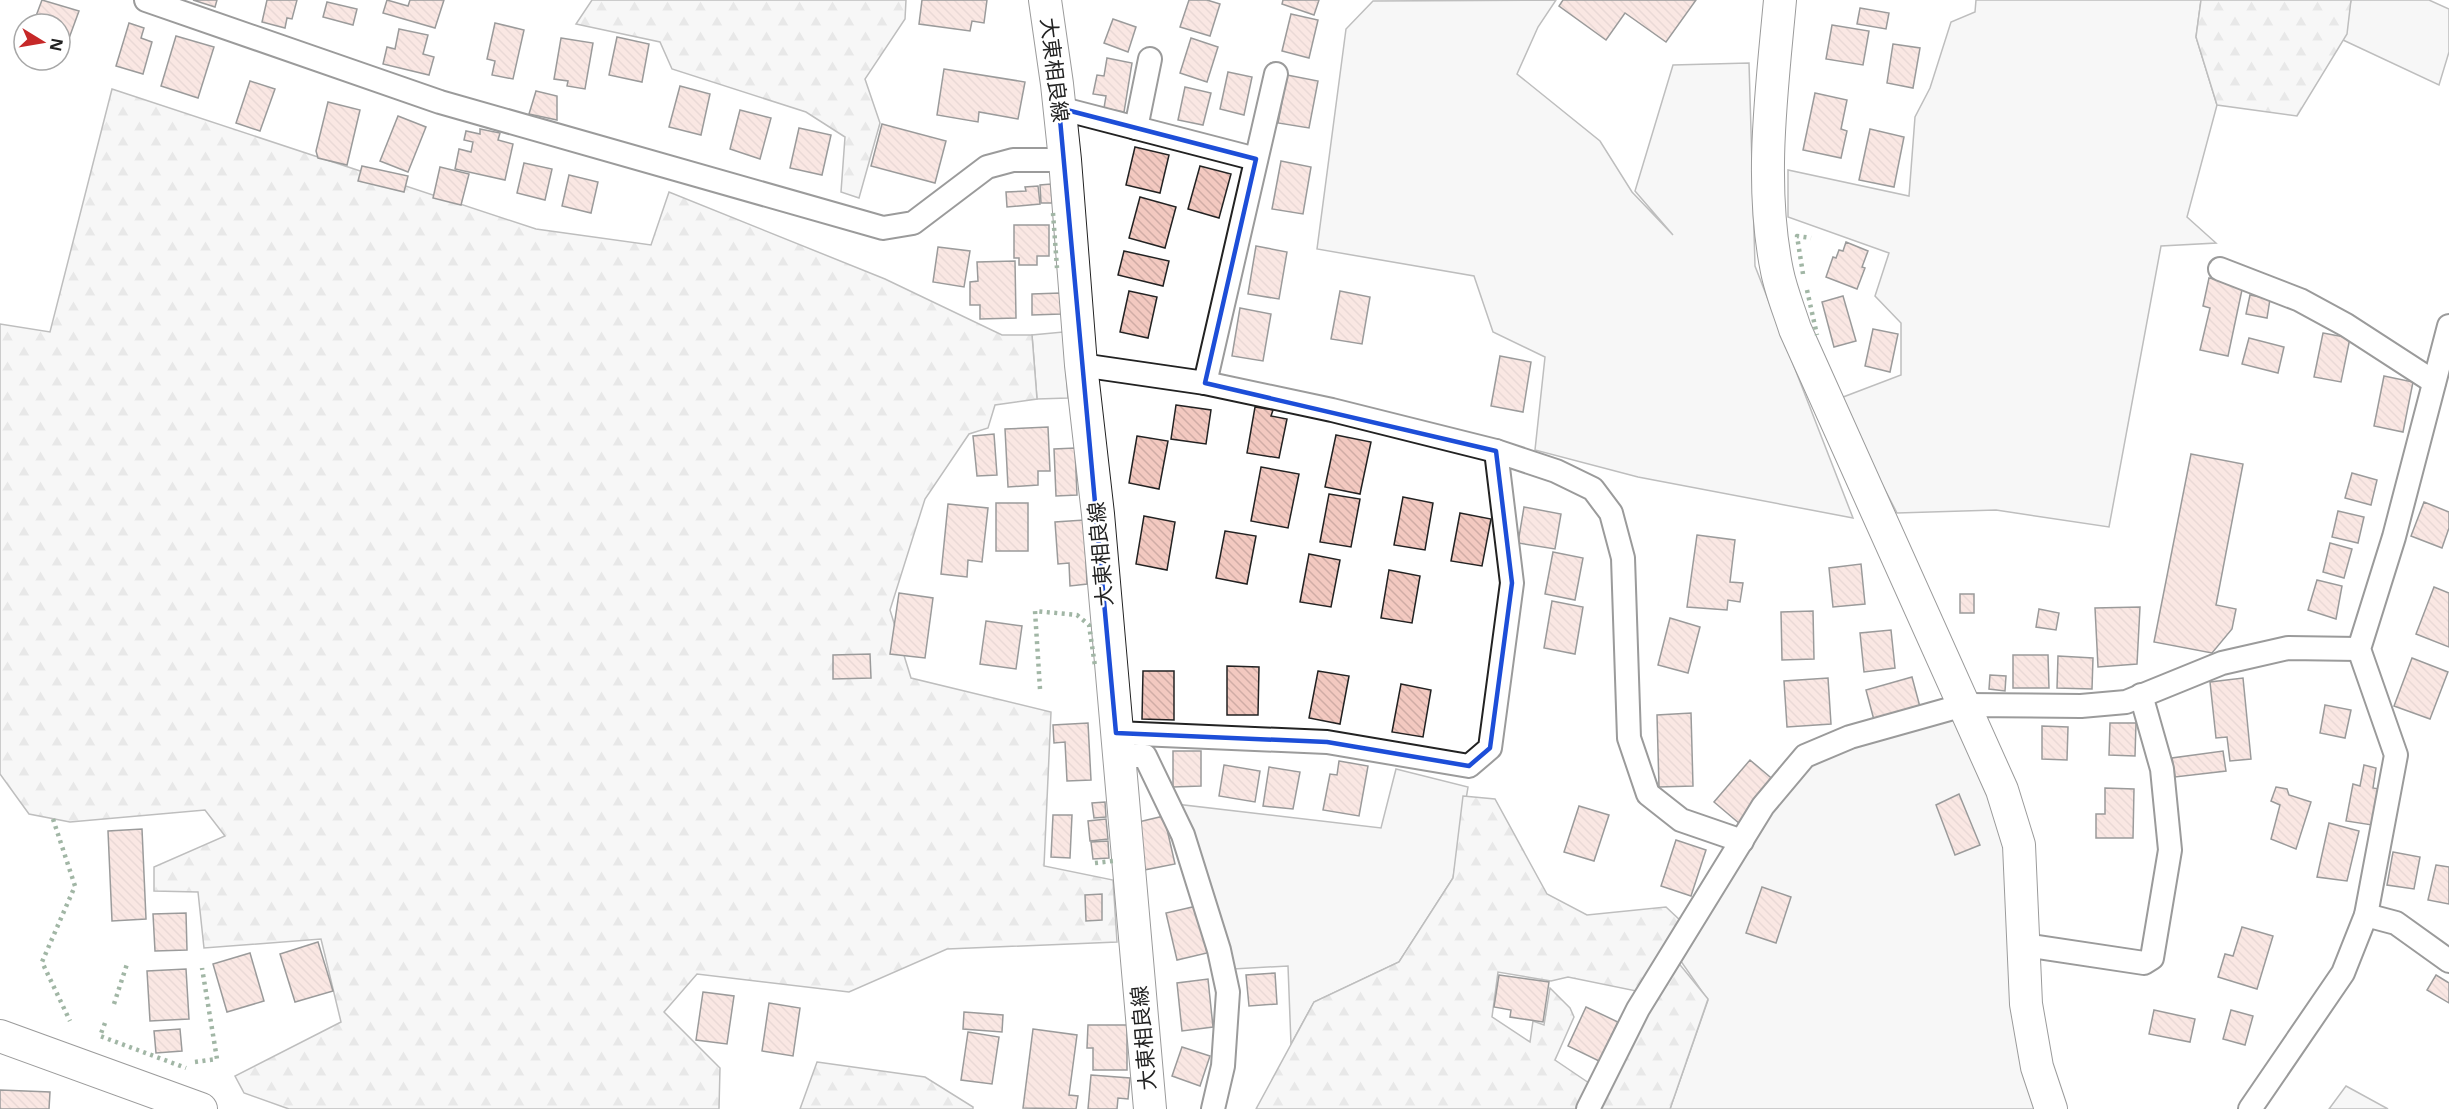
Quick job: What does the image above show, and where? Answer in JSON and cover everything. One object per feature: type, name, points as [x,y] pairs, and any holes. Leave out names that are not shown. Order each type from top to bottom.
[{"type":"street","points":[[146,0],[440,102],[883,228],[913,223],[987,167],[1012,160],[1065,160]]},
{"type":"street","name":"大東相良線","points":[[1045,0],[1065,160],[1081,365],[1098,514],[1150,1109]]},
{"type":"street","points":[[1780,0],[1770,105],[1768,169],[1777,272],[1795,329],[2002,790],[2019,845],[2026,1004],[2035,1057],[2051,1109]]},
{"type":"street","points":[[1136,128],[1150,59]]},
{"type":"street","points":[[1205,383],[1276,74]]},
{"type":"street","points":[[1059,108],[1256,159]]},
{"type":"street","points":[[2220,269],[2300,300],[2346,325],[2434,382]]},
{"type":"street","points":[[2250,1109],[2343,973],[2366,915],[2396,754],[2359,649],[2394,537],[2449,326]]},
{"type":"street","points":[[1081,365],[1205,383],[1332,410],[1496,451],[1556,471],[1593,489],[1611,513],[1623,558],[1629,738],[1648,794],[1681,820],[1742,841]]},
{"type":"street","points":[[1117,745],[1327,742],[1469,766],[1490,748],[1512,583],[1496,451]]},
{"type":"street","points":[[1588,1109],[1638,1009],[1763,806],[1805,756],[1850,737],[1964,705],[2080,705],[2126,702],[2222,663],[2288,648],[2359,649]]},
{"type":"street","points":[[2024,945],[2144,963],[2152,958],[2170,850],[2162,769],[2142,695]]},
{"type":"street","points":[[1117,745],[1145,756],[1183,835],[1219,950],[1228,992],[1223,1066],[1213,1109]]},
{"type":"street","points":[[2366,915],[2396,923],[2449,961]]},
{"type":"street","points":[[0,1036],[201,1109]]},
{"type":"highlighted area","points":[[1059,108],[1256,159],[1205,383],[1496,451],[1512,583],[1490,748],[1469,766],[1327,742],[1116,733]]},
{"type":"green space","points":[[592,0],[906,0],[905,19],[865,79],[880,123],[859,198],[841,192],[845,137],[806,112],[672,69],[660,42],[576,24]]},
{"type":"green space","points":[[1556,0],[1538,27],[1517,74],[1600,141],[1632,192],[1673,235],[1635,191],[1673,65],[1749,63],[1755,266],[1853,518],[1638,477],[1535,450],[1545,357],[1493,332],[1474,276],[1317,249],[1346,29],[1373,1]]},
{"type":"green space","points":[[1976,0],[2201,0],[2196,37],[2217,105],[2187,217],[2216,243],[2161,246],[2109,527],[1996,510],[1897,513],[1838,399],[1901,375],[1901,323],[1875,296],[1889,253],[1788,217],[1788,170],[1909,196],[1915,117],[1930,88],[1951,22],[1975,12]]},
{"type":"green space","points":[[2201,0],[2351,0],[2347,34],[2297,116],[2217,105],[2196,37]]},
{"type":"green space","points":[[2351,0],[2429,0],[2449,9],[2449,52],[2439,85],[2343,40]]},
{"type":"green space","points":[[112,89],[536,229],[651,245],[669,192],[885,279],[1002,335],[1032,335],[1037,399],[995,405],[988,428],[969,434],[925,499],[890,610],[911,678],[1051,712],[1044,866],[1113,880],[1117,942],[947,949],[849,992],[697,974],[664,1012],[720,1068],[719,1109],[289,1109],[244,1093],[235,1076],[341,1022],[321,939],[204,948],[198,892],[154,891],[154,867],[225,836],[205,810],[70,822],[29,814],[0,774],[0,324],[50,332]]},
{"type":"green space","points":[[1063,332],[1068,398],[1037,399],[1032,335]]},
{"type":"green space","points":[[1955,709],[2019,845],[2052,1109],[1670,1109],[1708,1000],[1678,957],[1805,756]]},
{"type":"green space","points":[[1396,769],[1468,787],[1453,878],[1399,962],[1314,1002],[1291,1044],[1288,966],[1233,969],[1175,804],[1381,828]]},
{"type":"green space","points":[[1463,796],[1495,799],[1547,894],[1587,915],[1666,907],[1683,923],[1641,992],[1568,977],[1551,981],[1498,972],[1492,1017],[1530,1042],[1533,1021],[1544,1025],[1550,988],[1570,1008],[1574,1017],[1555,1060],[1592,1085],[1672,955],[1708,999],[1670,1109],[1256,1109],[1314,1002],[1399,962],[1453,878]]},
{"type":"green space","points":[[817,1062],[925,1077],[973,1109],[800,1109]]},
{"type":"green space","points":[[2346,1086],[2388,1109],[2329,1109]]},
{"type":"building","points":[[42,0],[79,11],[72,30],[72,12],[38,12]]},
{"type":"building","points":[[193,0],[217,0],[215,7]]},
{"type":"building","points":[[267,0],[297,0],[292,19],[287,18],[285,28],[262,22]]},
{"type":"building","points":[[387,0],[408,6],[410,0],[444,0],[435,28],[383,13]]},
{"type":"building","points":[[922,0],[987,0],[984,23],[972,21],[970,31],[919,24]]},
{"type":"building","points":[[1189,0],[1207,0],[1220,4],[1210,36],[1180,27]]},
{"type":"building","points":[[1283,0],[1319,0],[1314,15],[1282,4]]},
{"type":"building","points":[[1563,0],[1696,0],[1666,42],[1625,13],[1606,40],[1559,6]]},
{"type":"building","points":[[327,2],[357,9],[353,25],[323,17]]},
{"type":"building","points":[[1860,8],[1889,13],[1886,29],[1857,24]]},
{"type":"building","points":[[1291,14],[1318,20],[1309,58],[1282,51]]},
{"type":"building","points":[[1113,19],[1136,27],[1128,52],[1104,43]]},
{"type":"building","points":[[129,23],[144,28],[141,38],[152,42],[143,74],[116,66]]},
{"type":"building","points":[[495,23],[524,30],[513,79],[492,75],[495,61],[487,59]]},
{"type":"building","points":[[1832,25],[1869,31],[1863,65],[1826,59]]},
{"type":"building","points":[[399,29],[428,35],[423,54],[434,57],[429,75],[383,64],[387,47],[395,49]]},
{"type":"building","points":[[176,36],[214,47],[198,98],[161,86]]},
{"type":"building","points":[[617,37],[649,44],[642,82],[609,75]]},
{"type":"building","points":[[561,38],[593,43],[585,89],[567,86],[568,81],[554,79]]},
{"type":"building","points":[[1191,38],[1218,47],[1207,82],[1180,73]]},
{"type":"building","points":[[1893,44],[1920,48],[1913,88],[1887,83]]},
{"type":"building","points":[[1107,58],[1132,63],[1124,112],[1104,108],[1106,96],[1093,94],[1097,75],[1104,76]]},
{"type":"building","points":[[944,69],[1025,82],[1018,119],[979,112],[978,122],[937,115]]},
{"type":"building","points":[[1228,72],[1252,77],[1244,115],[1220,109]]},
{"type":"building","points":[[1287,75],[1318,81],[1309,128],[1278,123]]},
{"type":"building","points":[[250,81],[275,89],[260,131],[236,123]]},
{"type":"building","points":[[680,86],[710,94],[701,135],[669,127]]},
{"type":"building","points":[[1185,87],[1211,93],[1203,125],[1178,120]]},
{"type":"building","points":[[536,91],[557,96],[557,120],[529,114]]},
{"type":"building","points":[[1815,93],[1847,100],[1841,129],[1847,131],[1841,158],[1803,150]]},
{"type":"building","points":[[328,102],[360,110],[347,165],[318,158],[316,151]]},
{"type":"building","points":[[740,110],[771,118],[760,159],[730,149]]},
{"type":"building","points":[[398,116],[426,127],[408,172],[380,161]]},
{"type":"building","points":[[882,124],[946,141],[935,183],[871,166]]},
{"type":"building","points":[[799,128],[831,135],[822,175],[790,168]]},
{"type":"building","points":[[480,129],[500,133],[498,140],[513,144],[505,180],[455,169],[459,149],[471,152],[473,142],[464,140],[466,131],[480,134]]},
{"type":"building","points":[[1870,129],[1904,137],[1894,187],[1859,180]]},
{"type":"building","points":[[1135,147],[1169,155],[1160,193],[1126,185]]},
{"type":"building","points":[[1281,161],[1311,167],[1303,214],[1272,209]]},
{"type":"building","points":[[524,163],[552,169],[545,200],[517,193]]},
{"type":"building","points":[[362,166],[408,176],[404,192],[358,181]]},
{"type":"building","points":[[1200,166],[1231,174],[1219,218],[1188,209]]},
{"type":"building","points":[[440,167],[469,174],[461,205],[433,198]]},
{"type":"building","points":[[569,175],[598,182],[591,213],[562,206]]},
{"type":"building","points":[[1051,184],[1052,203],[1041,203],[1040,185]]},
{"type":"building","points":[[1038,186],[1040,204],[1007,207],[1006,192],[1026,191],[1025,187]]},
{"type":"building","points":[[1140,197],[1176,207],[1165,248],[1129,238]]},
{"type":"building","points":[[1014,225],[1049,225],[1049,256],[1037,256],[1037,265],[1019,265],[1019,258],[1014,258]]},
{"type":"building","points":[[1846,242],[1868,251],[1862,267],[1865,268],[1857,289],[1826,277],[1833,257],[1836,258],[1839,250],[1843,251]]},
{"type":"building","points":[[1256,246],[1287,252],[1279,299],[1248,294]]},
{"type":"building","points":[[938,247],[970,251],[964,287],[933,282]]},
{"type":"building","points":[[1124,251],[1169,261],[1163,286],[1118,275]]},
{"type":"building","points":[[1015,261],[1016,318],[980,319],[980,305],[970,305],[970,282],[978,281],[977,262]]},
{"type":"building","points":[[2209,278],[2243,285],[2228,356],[2200,350],[2210,308],[2203,306]]},
{"type":"building","points":[[1129,291],[1157,297],[1148,338],[1120,332]]},
{"type":"building","points":[[1340,291],[1370,297],[1362,344],[1331,339]]},
{"type":"building","points":[[1060,293],[1061,314],[1032,315],[1032,294]]},
{"type":"building","points":[[2250,295],[2270,299],[2267,318],[2246,314]]},
{"type":"building","points":[[1843,296],[1856,341],[1834,347],[1822,302]]},
{"type":"building","points":[[1240,308],[1271,314],[1263,361],[1232,356]]},
{"type":"building","points":[[1873,329],[1898,334],[1890,372],[1865,366]]},
{"type":"building","points":[[2323,333],[2350,338],[2341,382],[2314,377]]},
{"type":"building","points":[[2249,338],[2284,347],[2278,373],[2242,364]]},
{"type":"building","points":[[1500,356],[1531,362],[1523,412],[1491,406]]},
{"type":"building","points":[[2384,376],[2413,382],[2403,432],[2374,426]]},
{"type":"building","points":[[1176,405],[1211,410],[1206,444],[1171,439]]},
{"type":"building","points":[[1255,407],[1273,410],[1271,416],[1287,419],[1279,458],[1247,453]]},
{"type":"building","points":[[1048,427],[1050,471],[1038,471],[1038,485],[1008,487],[1005,429]]},
{"type":"building","points":[[994,434],[997,475],[977,476],[973,436]]},
{"type":"building","points":[[1336,435],[1371,442],[1360,494],[1325,487]]},
{"type":"building","points":[[1137,436],[1168,441],[1159,489],[1129,483]]},
{"type":"building","points":[[1075,448],[1077,495],[1056,496],[1054,449]]},
{"type":"building","points":[[2191,454],[2243,464],[2216,605],[2236,609],[2232,629],[2212,653],[2154,642]]},
{"type":"building","points":[[1261,467],[1299,474],[1288,528],[1251,521]]},
{"type":"building","points":[[2352,473],[2377,480],[2371,505],[2345,498]]},
{"type":"building","points":[[1329,494],[1360,499],[1351,547],[1320,542]]},
{"type":"building","points":[[1403,497],[1433,503],[1425,550],[1394,545]]},
{"type":"building","points":[[2424,502],[2449,512],[2449,528],[2442,548],[2411,536]]},
{"type":"building","points":[[996,503],[1028,503],[1028,551],[996,551]]},
{"type":"building","points":[[948,504],[988,508],[982,562],[968,560],[967,577],[941,574]]},
{"type":"building","points":[[1524,507],[1561,514],[1555,549],[1518,543]]},
{"type":"building","points":[[2338,511],[2364,517],[2358,543],[2332,537]]},
{"type":"building","points":[[1460,513],[1491,519],[1482,566],[1451,561]]},
{"type":"building","points":[[1144,516],[1175,522],[1167,570],[1136,564]]},
{"type":"building","points":[[1084,520],[1087,584],[1070,586],[1069,563],[1058,564],[1055,522]]},
{"type":"building","points":[[1225,531],[1256,536],[1247,584],[1216,578]]},
{"type":"building","points":[[1697,535],[1735,540],[1730,582],[1743,583],[1740,602],[1728,600],[1727,610],[1687,607]]},
{"type":"building","points":[[2330,543],[2352,549],[2344,578],[2323,572]]},
{"type":"building","points":[[1553,552],[1583,558],[1575,600],[1545,594]]},
{"type":"building","points":[[1309,554],[1340,560],[1331,607],[1300,602]]},
{"type":"building","points":[[1861,564],[1865,604],[1833,607],[1829,568]]},
{"type":"building","points":[[1389,570],[1420,576],[1412,623],[1381,618]]},
{"type":"building","points":[[2317,580],[2342,586],[2336,619],[2308,610]]},
{"type":"building","points":[[2434,587],[2449,593],[2449,647],[2416,634]]},
{"type":"building","points":[[899,593],[933,598],[925,658],[890,654]]},
{"type":"building","points":[[1960,594],[1974,594],[1974,613],[1960,613]]},
{"type":"building","points":[[1552,601],[1583,607],[1575,654],[1544,648]]},
{"type":"building","points":[[2140,607],[2137,664],[2098,667],[2095,608]]},
{"type":"building","points":[[2039,609],[2059,613],[2056,630],[2036,627]]},
{"type":"building","points":[[1813,611],[1814,659],[1782,660],[1781,612]]},
{"type":"building","points":[[1670,618],[1700,627],[1688,673],[1658,665]]},
{"type":"building","points":[[986,621],[1022,626],[1016,669],[980,664]]},
{"type":"building","points":[[1891,630],[1895,668],[1864,672],[1860,633]]},
{"type":"building","points":[[870,654],[871,678],[833,679],[833,655]]},
{"type":"building","points":[[2013,655],[2048,655],[2049,688],[2013,688]]},
{"type":"building","points":[[2058,656],[2093,658],[2092,689],[2057,688]]},
{"type":"building","points":[[2412,658],[2448,672],[2430,719],[2394,706]]},
{"type":"building","points":[[1227,666],[1259,667],[1258,715],[1227,715]]},
{"type":"building","points":[[1143,671],[1174,671],[1174,720],[1142,719]]},
{"type":"building","points":[[1318,671],[1349,676],[1340,724],[1309,718]]},
{"type":"building","points":[[1990,675],[2006,676],[2005,691],[1989,689]]},
{"type":"building","points":[[1912,677],[1920,707],[1874,720],[1866,690]]},
{"type":"building","points":[[1828,678],[1831,724],[1787,727],[1784,681]]},
{"type":"building","points":[[2243,678],[2251,759],[2230,761],[2227,737],[2216,738],[2210,682]]},
{"type":"building","points":[[1401,684],[1431,690],[1423,737],[1392,732]]},
{"type":"building","points":[[2325,705],[2351,710],[2345,738],[2320,733]]},
{"type":"building","points":[[1691,713],[1693,786],[1659,787],[1657,715]]},
{"type":"building","points":[[1088,723],[1091,780],[1067,781],[1065,742],[1054,743],[1053,725]]},
{"type":"building","points":[[2110,723],[2136,723],[2135,756],[2109,755]]},
{"type":"building","points":[[2042,726],[2068,727],[2067,760],[2042,759]]},
{"type":"building","points":[[1173,751],[1201,751],[1201,786],[1173,787]]},
{"type":"building","points":[[2223,751],[2226,771],[2175,777],[2172,758]]},
{"type":"building","points":[[1750,760],[1776,782],[1740,824],[1714,802]]},
{"type":"building","points":[[1339,761],[1368,766],[1359,816],[1323,810],[1330,774],[1337,775]]},
{"type":"building","points":[[1224,765],[1260,771],[1255,802],[1219,796]]},
{"type":"building","points":[[2364,765],[2376,768],[2373,788],[2379,789],[2372,825],[2346,821],[2353,784],[2360,786]]},
{"type":"building","points":[[1269,767],[1300,772],[1293,809],[1263,806]]},
{"type":"building","points":[[2276,787],[2287,789],[2289,795],[2311,802],[2296,849],[2271,839],[2280,805],[2271,801]]},
{"type":"building","points":[[2105,788],[2134,789],[2133,838],[2096,838],[2096,814],[2105,814]]},
{"type":"building","points":[[1959,794],[1980,845],[1955,855],[1936,805]]},
{"type":"building","points":[[1105,802],[1106,817],[1094,818],[1092,803]]},
{"type":"building","points":[[1579,806],[1609,815],[1594,861],[1564,852]]},
{"type":"building","points":[[1053,815],[1072,815],[1070,858],[1051,857]]},
{"type":"building","points":[[1164,816],[1175,864],[1144,870],[1134,823]]},
{"type":"building","points":[[1106,819],[1108,839],[1090,841],[1088,821]]},
{"type":"building","points":[[2329,823],[2359,831],[2347,881],[2317,877]]},
{"type":"building","points":[[142,829],[146,919],[112,921],[108,831]]},
{"type":"building","points":[[1676,840],[1706,850],[1691,896],[1661,886]]},
{"type":"building","points":[[1108,841],[1109,858],[1093,859],[1091,842]]},
{"type":"building","points":[[2393,852],[2420,857],[2414,889],[2387,885]]},
{"type":"building","points":[[2436,865],[2449,867],[2449,904],[2428,900]]},
{"type":"building","points":[[1762,887],[1791,897],[1776,943],[1746,933]]},
{"type":"building","points":[[1102,894],[1102,920],[1086,921],[1085,895]]},
{"type":"building","points":[[1197,906],[1207,953],[1177,960],[1166,913]]},
{"type":"building","points":[[186,913],[187,950],[155,951],[153,914]]},
{"type":"building","points":[[2242,927],[2273,936],[2257,989],[2218,977],[2225,954],[2233,956]]},
{"type":"building","points":[[318,942],[333,991],[295,1002],[280,954]]},
{"type":"building","points":[[250,953],[264,1001],[227,1012],[213,964]]},
{"type":"building","points":[[186,969],[189,1019],[150,1021],[147,971]]},
{"type":"building","points":[[1275,973],[1277,1004],[1249,1006],[1246,975]]},
{"type":"building","points":[[1499,975],[1549,982],[1543,1022],[1510,1017],[1511,1010],[1494,1007]]},
{"type":"building","points":[[2436,975],[2449,983],[2449,1003],[2427,990]]},
{"type":"building","points":[[1208,979],[1213,1027],[1182,1031],[1177,983]]},
{"type":"building","points":[[703,992],[734,996],[727,1044],[696,1040]]},
{"type":"building","points":[[769,1003],[800,1008],[793,1056],[762,1051]]},
{"type":"building","points":[[1586,1007],[1618,1022],[1599,1061],[1568,1046]]},
{"type":"building","points":[[2154,1010],[2195,1019],[2190,1042],[2149,1034]]},
{"type":"building","points":[[2231,1010],[2253,1016],[2245,1045],[2223,1039]]},
{"type":"building","points":[[964,1012],[1003,1015],[1002,1032],[963,1029]]},
{"type":"building","points":[[1088,1025],[1127,1025],[1127,1070],[1093,1070],[1093,1048],[1087,1048]]},
{"type":"building","points":[[180,1029],[182,1051],[156,1053],[154,1031]]},
{"type":"building","points":[[1033,1029],[1077,1035],[1069,1095],[1078,1096],[1076,1109],[1023,1108]]},
{"type":"building","points":[[968,1032],[999,1037],[992,1084],[961,1080]]},
{"type":"building","points":[[1182,1047],[1210,1056],[1200,1086],[1172,1076]]},
{"type":"building","points":[[1091,1075],[1130,1078],[1128,1099],[1118,1098],[1117,1109],[1088,1109]]},
{"type":"building","points":[[0,1090],[50,1092],[49,1109],[0,1109]]},
{"type":"hedge","points":[[1053,213],[1057,268]]},
{"type":"hedge","points":[[1803,274],[1797,236],[1811,238]]},
{"type":"hedge","points":[[1807,290],[1817,335]]},
{"type":"hedge","points":[[1040,689],[1035,611],[1077,615],[1089,625],[1095,666]]},
{"type":"hedge","points":[[53,819],[75,886],[42,962],[70,1021]]},
{"type":"hedge","points":[[1095,863],[1113,861],[1113,857]]},
{"type":"hedge","points":[[114,1004],[127,964]]},
{"type":"hedge","points":[[195,1062],[217,1059],[202,968]]},
{"type":"hedge","points":[[105,1023],[100,1036],[186,1068]]}]
